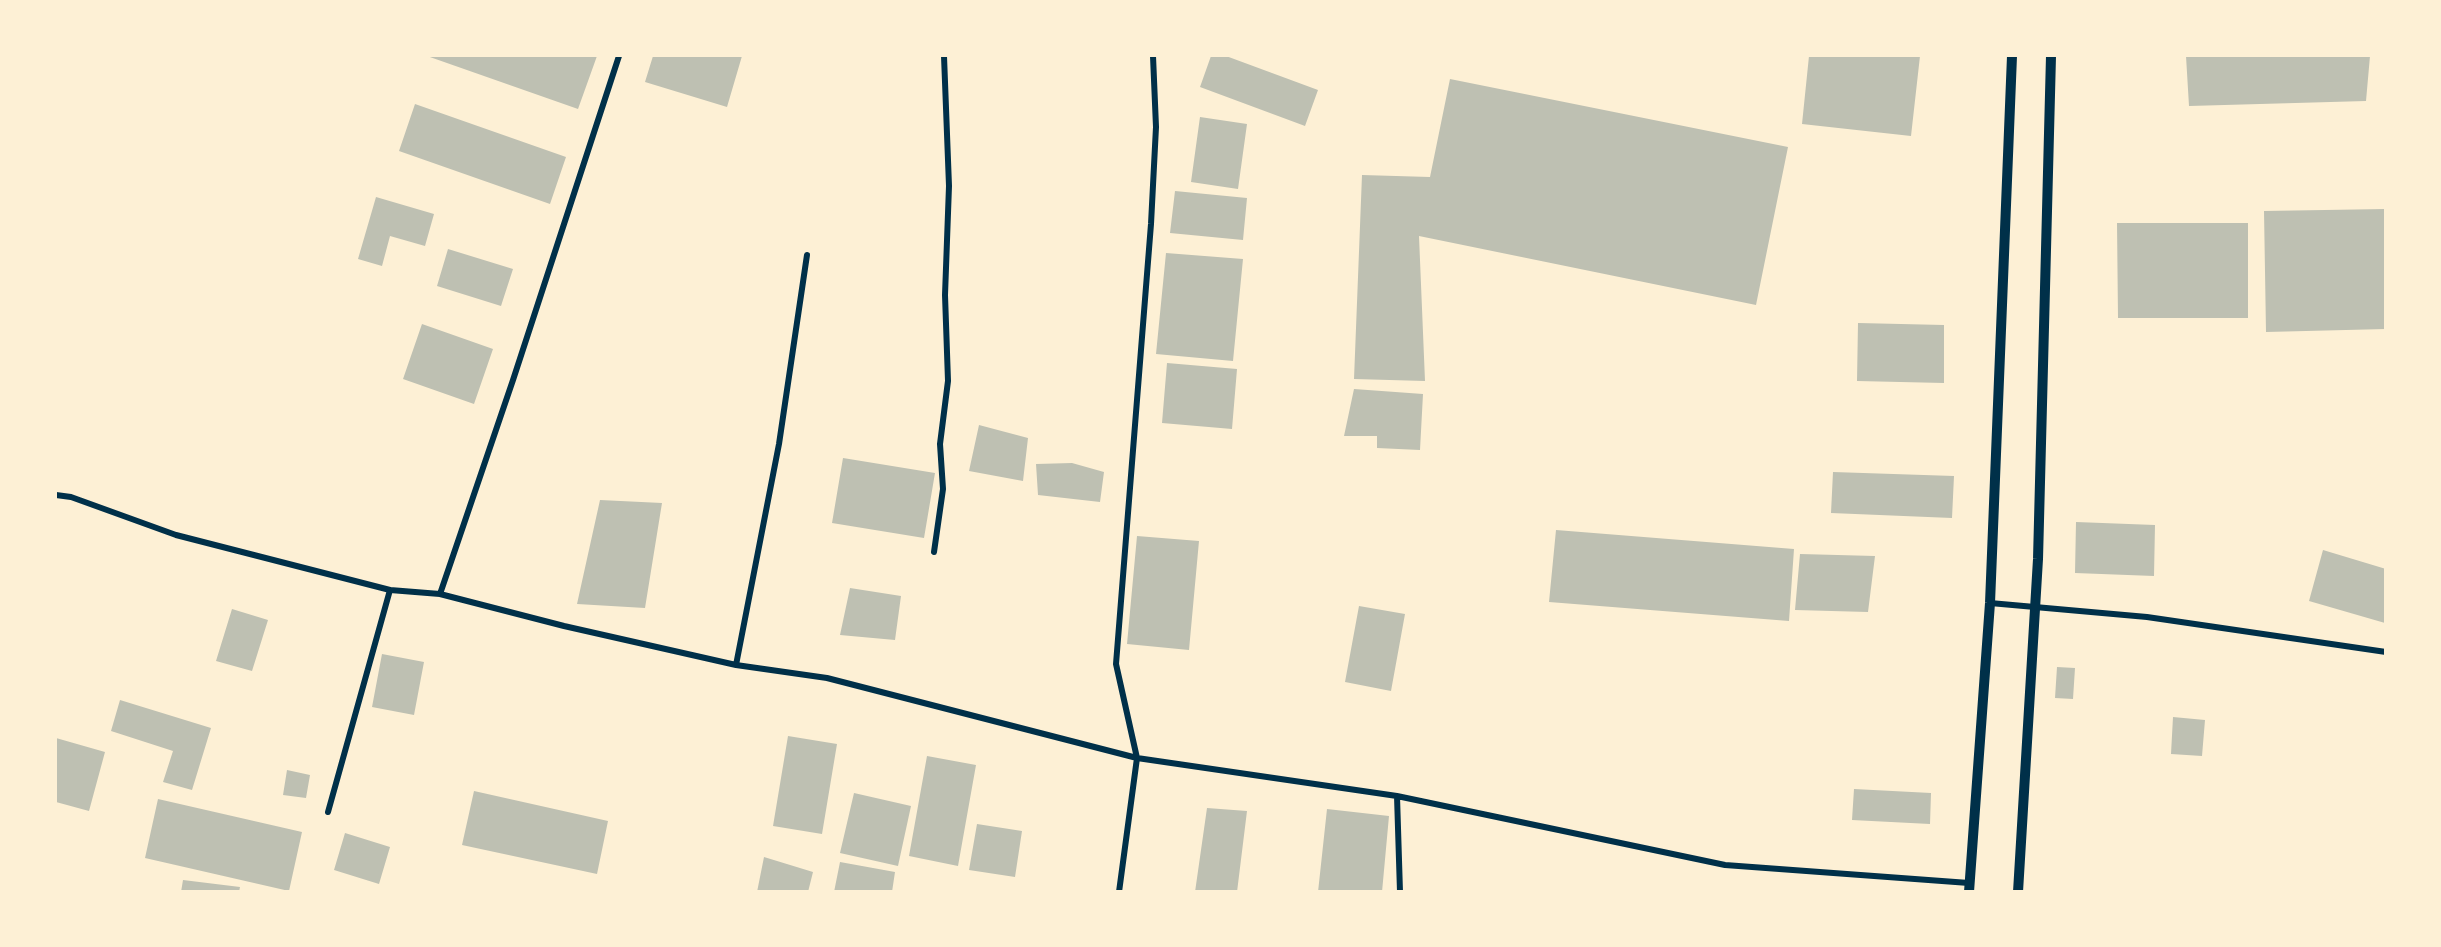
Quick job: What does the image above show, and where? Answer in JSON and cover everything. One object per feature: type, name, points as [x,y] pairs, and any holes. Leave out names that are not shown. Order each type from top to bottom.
[{"type":"street","points":[[440,594],[619,56]]},
{"type":"street","points":[[934,552],[943,489],[940,444],[948,381],[945,295],[949,186],[944,56]]},
{"type":"street","points":[[1119,891],[1137,758],[1116,664],[1151,224],[1156,128],[1153,56]]},
{"type":"street","points":[[56,495],[71,497],[176,535],[390,590],[440,594],[564,626],[736,665],[827,678],[1137,758],[1397,796],[1725,865],[1969,887],[1990,603],[2012,56]]},
{"type":"street","points":[[2018,891],[2038,559],[2051,56]]},
{"type":"street","points":[[736,665],[779,444],[807,255]]},
{"type":"street","points":[[328,812],[390,590]]},
{"type":"street","points":[[1990,603],[2147,617],[2385,652]]},
{"type":"street","points":[[1397,796],[1400,891]]},
{"type":"building","points":[[427,56],[597,56],[578,109]]},
{"type":"building","points":[[653,56],[742,56],[727,107],[645,82]]},
{"type":"building","points":[[1211,56],[1226,56],[1318,90],[1305,126],[1200,87]]},
{"type":"building","points":[[1809,56],[1920,56],[1911,136],[1802,124]]},
{"type":"building","points":[[2186,56],[2370,56],[2366,101],[2189,106]]},
{"type":"building","points":[[1450,79],[1788,147],[1756,305],[1419,236],[1425,381],[1354,379],[1362,175],[1430,177]]},
{"type":"building","points":[[415,104],[566,157],[550,204],[399,151]]},
{"type":"building","points":[[1200,117],[1247,124],[1238,189],[1191,182]]},
{"type":"building","points":[[1175,191],[1247,198],[1243,240],[1170,233]]},
{"type":"building","points":[[376,197],[434,214],[425,246],[390,236],[382,266],[358,259]]},
{"type":"building","points":[[2385,209],[2386,329],[2266,332],[2264,211]]},
{"type":"building","points":[[2117,223],[2248,223],[2248,318],[2118,318]]},
{"type":"building","points":[[448,249],[513,269],[501,306],[437,286]]},
{"type":"building","points":[[1166,253],[1243,259],[1233,361],[1156,354]]},
{"type":"building","points":[[1858,323],[1944,325],[1944,383],[1857,381]]},
{"type":"building","points":[[422,324],[493,349],[474,404],[403,379]]},
{"type":"building","points":[[1167,363],[1237,369],[1232,429],[1162,423]]},
{"type":"building","points":[[1354,389],[1423,394],[1420,450],[1377,448],[1377,436],[1344,436]]},
{"type":"building","points":[[979,425],[1028,438],[1023,481],[969,471]]},
{"type":"building","points":[[843,458],[935,473],[924,538],[832,523]]},
{"type":"building","points":[[1072,463],[1104,472],[1100,502],[1038,495],[1036,464]]},
{"type":"building","points":[[1833,472],[1954,476],[1952,518],[1831,513]]},
{"type":"building","points":[[600,500],[662,503],[645,608],[577,604]]},
{"type":"building","points":[[2076,522],[2155,525],[2154,576],[2075,573]]},
{"type":"building","points":[[1556,530],[1794,549],[1789,621],[1549,602]]},
{"type":"building","points":[[1137,536],[1199,541],[1189,650],[1127,644]]},
{"type":"building","points":[[2323,550],[2386,569],[2385,623],[2309,601]]},
{"type":"building","points":[[1800,554],[1875,556],[1868,612],[1795,610]]},
{"type":"building","points":[[850,588],[901,596],[895,640],[840,635]]},
{"type":"building","points":[[1359,606],[1405,614],[1391,691],[1345,682]]},
{"type":"building","points":[[232,609],[268,620],[252,671],[216,661]]},
{"type":"building","points":[[382,654],[424,662],[414,715],[372,707]]},
{"type":"building","points":[[2057,667],[2075,668],[2073,699],[2055,698]]},
{"type":"building","points":[[120,700],[211,728],[192,790],[163,782],[173,751],[111,731]]},
{"type":"building","points":[[2173,717],[2205,720],[2202,756],[2171,754]]},
{"type":"building","points":[[788,736],[837,744],[822,834],[773,826]]},
{"type":"building","points":[[56,738],[105,752],[89,811],[56,802]]},
{"type":"building","points":[[927,756],[976,765],[958,866],[909,856]]},
{"type":"building","points":[[287,770],[310,775],[306,798],[283,795]]},
{"type":"building","points":[[1854,789],[1931,793],[1930,824],[1852,820]]},
{"type":"building","points":[[474,791],[608,821],[597,874],[462,845]]},
{"type":"building","points":[[854,793],[911,806],[898,866],[840,853]]},
{"type":"building","points":[[158,799],[302,832],[289,891],[145,858]]},
{"type":"building","points":[[1207,808],[1247,811],[1237,892],[1195,892]]},
{"type":"building","points":[[1327,809],[1389,816],[1382,892],[1318,892]]},
{"type":"building","points":[[977,824],[1022,831],[1015,877],[969,870]]},
{"type":"building","points":[[345,833],[390,847],[379,884],[334,870]]},
{"type":"building","points":[[764,857],[813,872],[808,892],[757,892]]},
{"type":"building","points":[[840,862],[895,872],[892,892],[834,892]]},
{"type":"building","points":[[183,880],[240,887],[239,892],[181,892]]}]
